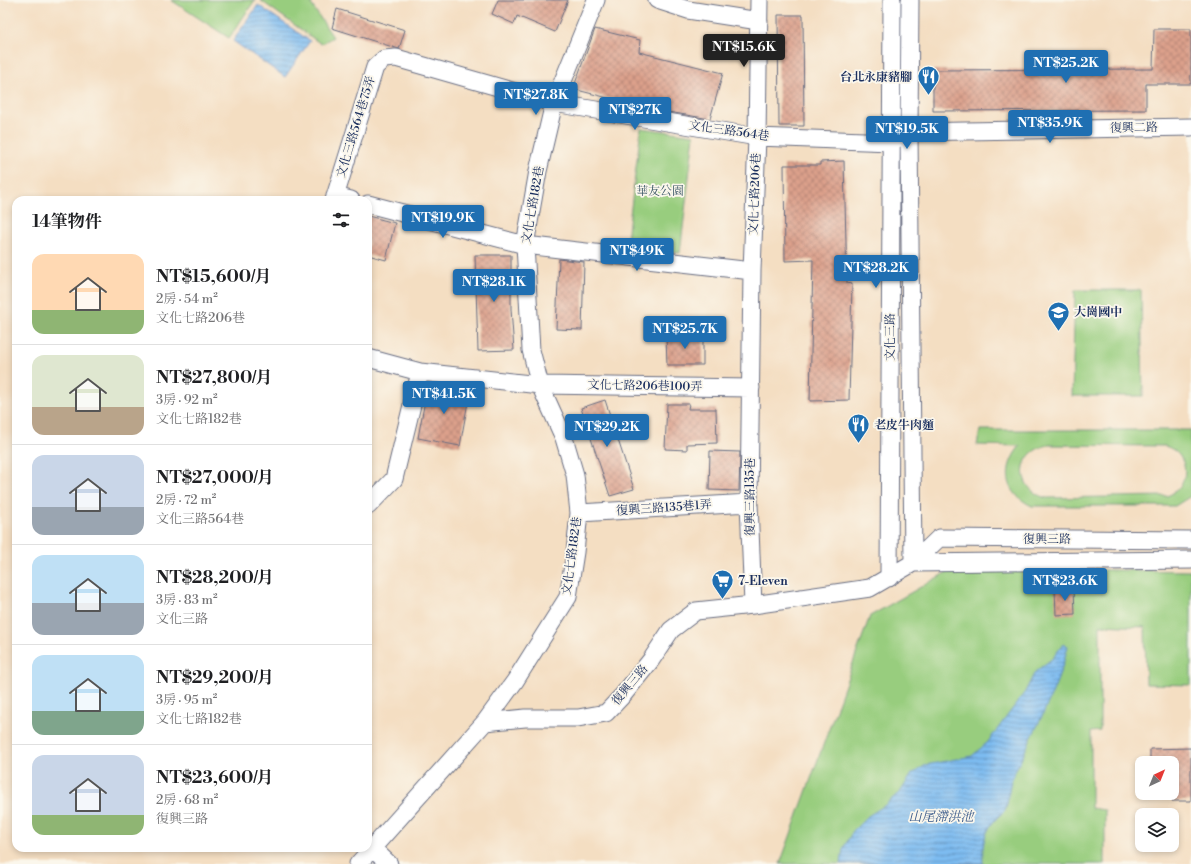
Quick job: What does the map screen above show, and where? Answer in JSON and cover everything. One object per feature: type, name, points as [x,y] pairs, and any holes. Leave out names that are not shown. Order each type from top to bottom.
[{"type":"street","name":"文化七路182巷","points":[[485,722],[527,662],[568,597],[576,546],[579,513],[575,475],[564,438],[540,385],[530,343],[525,245],[538,171],[554,104],[596,0]]},
{"type":"street","points":[[657,0],[688,10],[759,21]]},
{"type":"street","name":"文化七路206巷","points":[[752,388],[752,271],[760,0]]},
{"type":"street","name":"文化三路","points":[[889,578],[892,0]]},
{"type":"street","name":"文化三路","points":[[910,0],[909,132],[914,563]]},
{"type":"street","name":"文化三路564巷","points":[[384,59],[396,58],[554,104],[757,137],[891,142]]},
{"type":"street","name":"文化三路564巷75弄","points":[[335,196],[375,67],[384,59]]},
{"type":"street","name":"復興二路","points":[[909,132],[1191,127]]},
{"type":"street","points":[[891,142],[909,132]]},
{"type":"street","points":[[372,205],[525,245],[752,271]]},
{"type":"street","name":"文化七路206巷100弄","points":[[372,359],[420,372],[540,385],[752,388]]},
{"type":"street","points":[[372,502],[394,479],[420,372]]},
{"type":"street","name":"復興三路135巷","points":[[752,388],[749,503],[753,605]]},
{"type":"street","name":"復興三路135巷1弄","points":[[579,513],[749,503]]},
{"type":"street","name":"復興三路","points":[[485,722],[525,718],[578,718],[606,713],[651,660],[672,630],[696,611],[753,605],[870,588],[914,563],[939,538],[1191,540]]},
{"type":"street","name":"復興三路","points":[[914,563],[1191,560]]},
{"type":"street","points":[[389,864],[372,848],[485,722]]},
{"type":"street","points":[[358,864],[368,852]]},
{"type":"green space","points":[[171,0],[255,0],[229,38]]},
{"type":"green space","points":[[260,0],[314,0],[311,4],[333,37],[321,44]]},
{"type":"green space","name":"華友公園","points":[[641,128],[694,135],[680,253],[626,247]]},
{"type":"green space","points":[[1075,290],[1141,290],[1143,396],[1072,396]]},
{"type":"green space","points":[[980,430],[1191,430],[1191,496],[1175,506],[1032,506],[1023,501],[1016,494],[1011,487],[1009,479],[1010,463],[1020,446],[977,445]],"holes":[[[1049,445],[1165,446],[1174,450],[1180,456],[1185,471],[1184,478],[1180,486],[1175,492],[1167,496],[1046,498],[1036,493],[1029,487],[1025,479],[1025,462],[1030,455],[1038,449]]]},
{"type":"green space","points":[[954,568],[1191,571],[1191,685],[1146,684],[1145,627],[1100,625],[1100,731],[1091,732],[1091,808],[1105,810],[1105,864],[780,864],[870,616]]},
{"type":"water","points":[[258,5],[310,41],[285,77],[233,41]]},
{"type":"water","name":"山尾滯洪池","points":[[1063,644],[1068,646],[1051,697],[1012,778],[1005,810],[990,826],[985,836],[983,847],[983,864],[841,864],[843,849],[853,831],[868,816],[884,806],[901,791],[912,774],[926,765],[972,756],[988,742],[1025,692],[1035,672],[1053,658]]},
{"type":"building","points":[[498,0],[568,0],[555,32],[517,16],[514,24],[492,14]]},
{"type":"building","points":[[337,9],[405,30],[399,49],[332,28]]},
{"type":"building","points":[[778,15],[803,15],[804,126],[779,126]]},
{"type":"building","points":[[595,29],[640,40],[639,52],[723,73],[710,119],[656,110],[573,89]]},
{"type":"building","points":[[1154,29],[1191,29],[1191,84],[1146,84],[1146,110],[933,111],[933,70],[1153,69]]},
{"type":"building","points":[[844,161],[847,283],[852,284],[849,400],[810,401],[813,260],[785,261],[784,165],[820,165],[820,162]]},
{"type":"building","points":[[372,217],[395,223],[386,260],[372,256]]},
{"type":"building","points":[[475,255],[511,255],[511,309],[514,350],[478,351]]},
{"type":"building","points":[[559,259],[584,262],[582,330],[556,329]]},
{"type":"building","points":[[666,335],[703,335],[703,365],[667,365]]},
{"type":"building","points":[[428,384],[470,391],[460,446],[418,438]]},
{"type":"building","points":[[605,400],[634,489],[610,496],[581,408]]},
{"type":"building","points":[[667,404],[689,404],[688,409],[716,409],[717,443],[687,444],[687,450],[665,449]]},
{"type":"building","points":[[710,451],[740,452],[739,491],[709,490]]},
{"type":"building","points":[[1074,588],[1075,614],[1056,615],[1055,589]]},
{"type":"building","points":[[1191,748],[1191,801],[1172,801],[1179,800],[1179,756],[1150,756],[1150,749]]},
{"type":"place","name":"台北永康豬腳","points":[[928,96]]},
{"type":"place","name":"大崗國中","points":[[1059,332]]},
{"type":"place","name":"老皮牛肉麵","points":[[859,444]]},
{"type":"place","name":"7-Eleven","points":[[722,600]]}]
